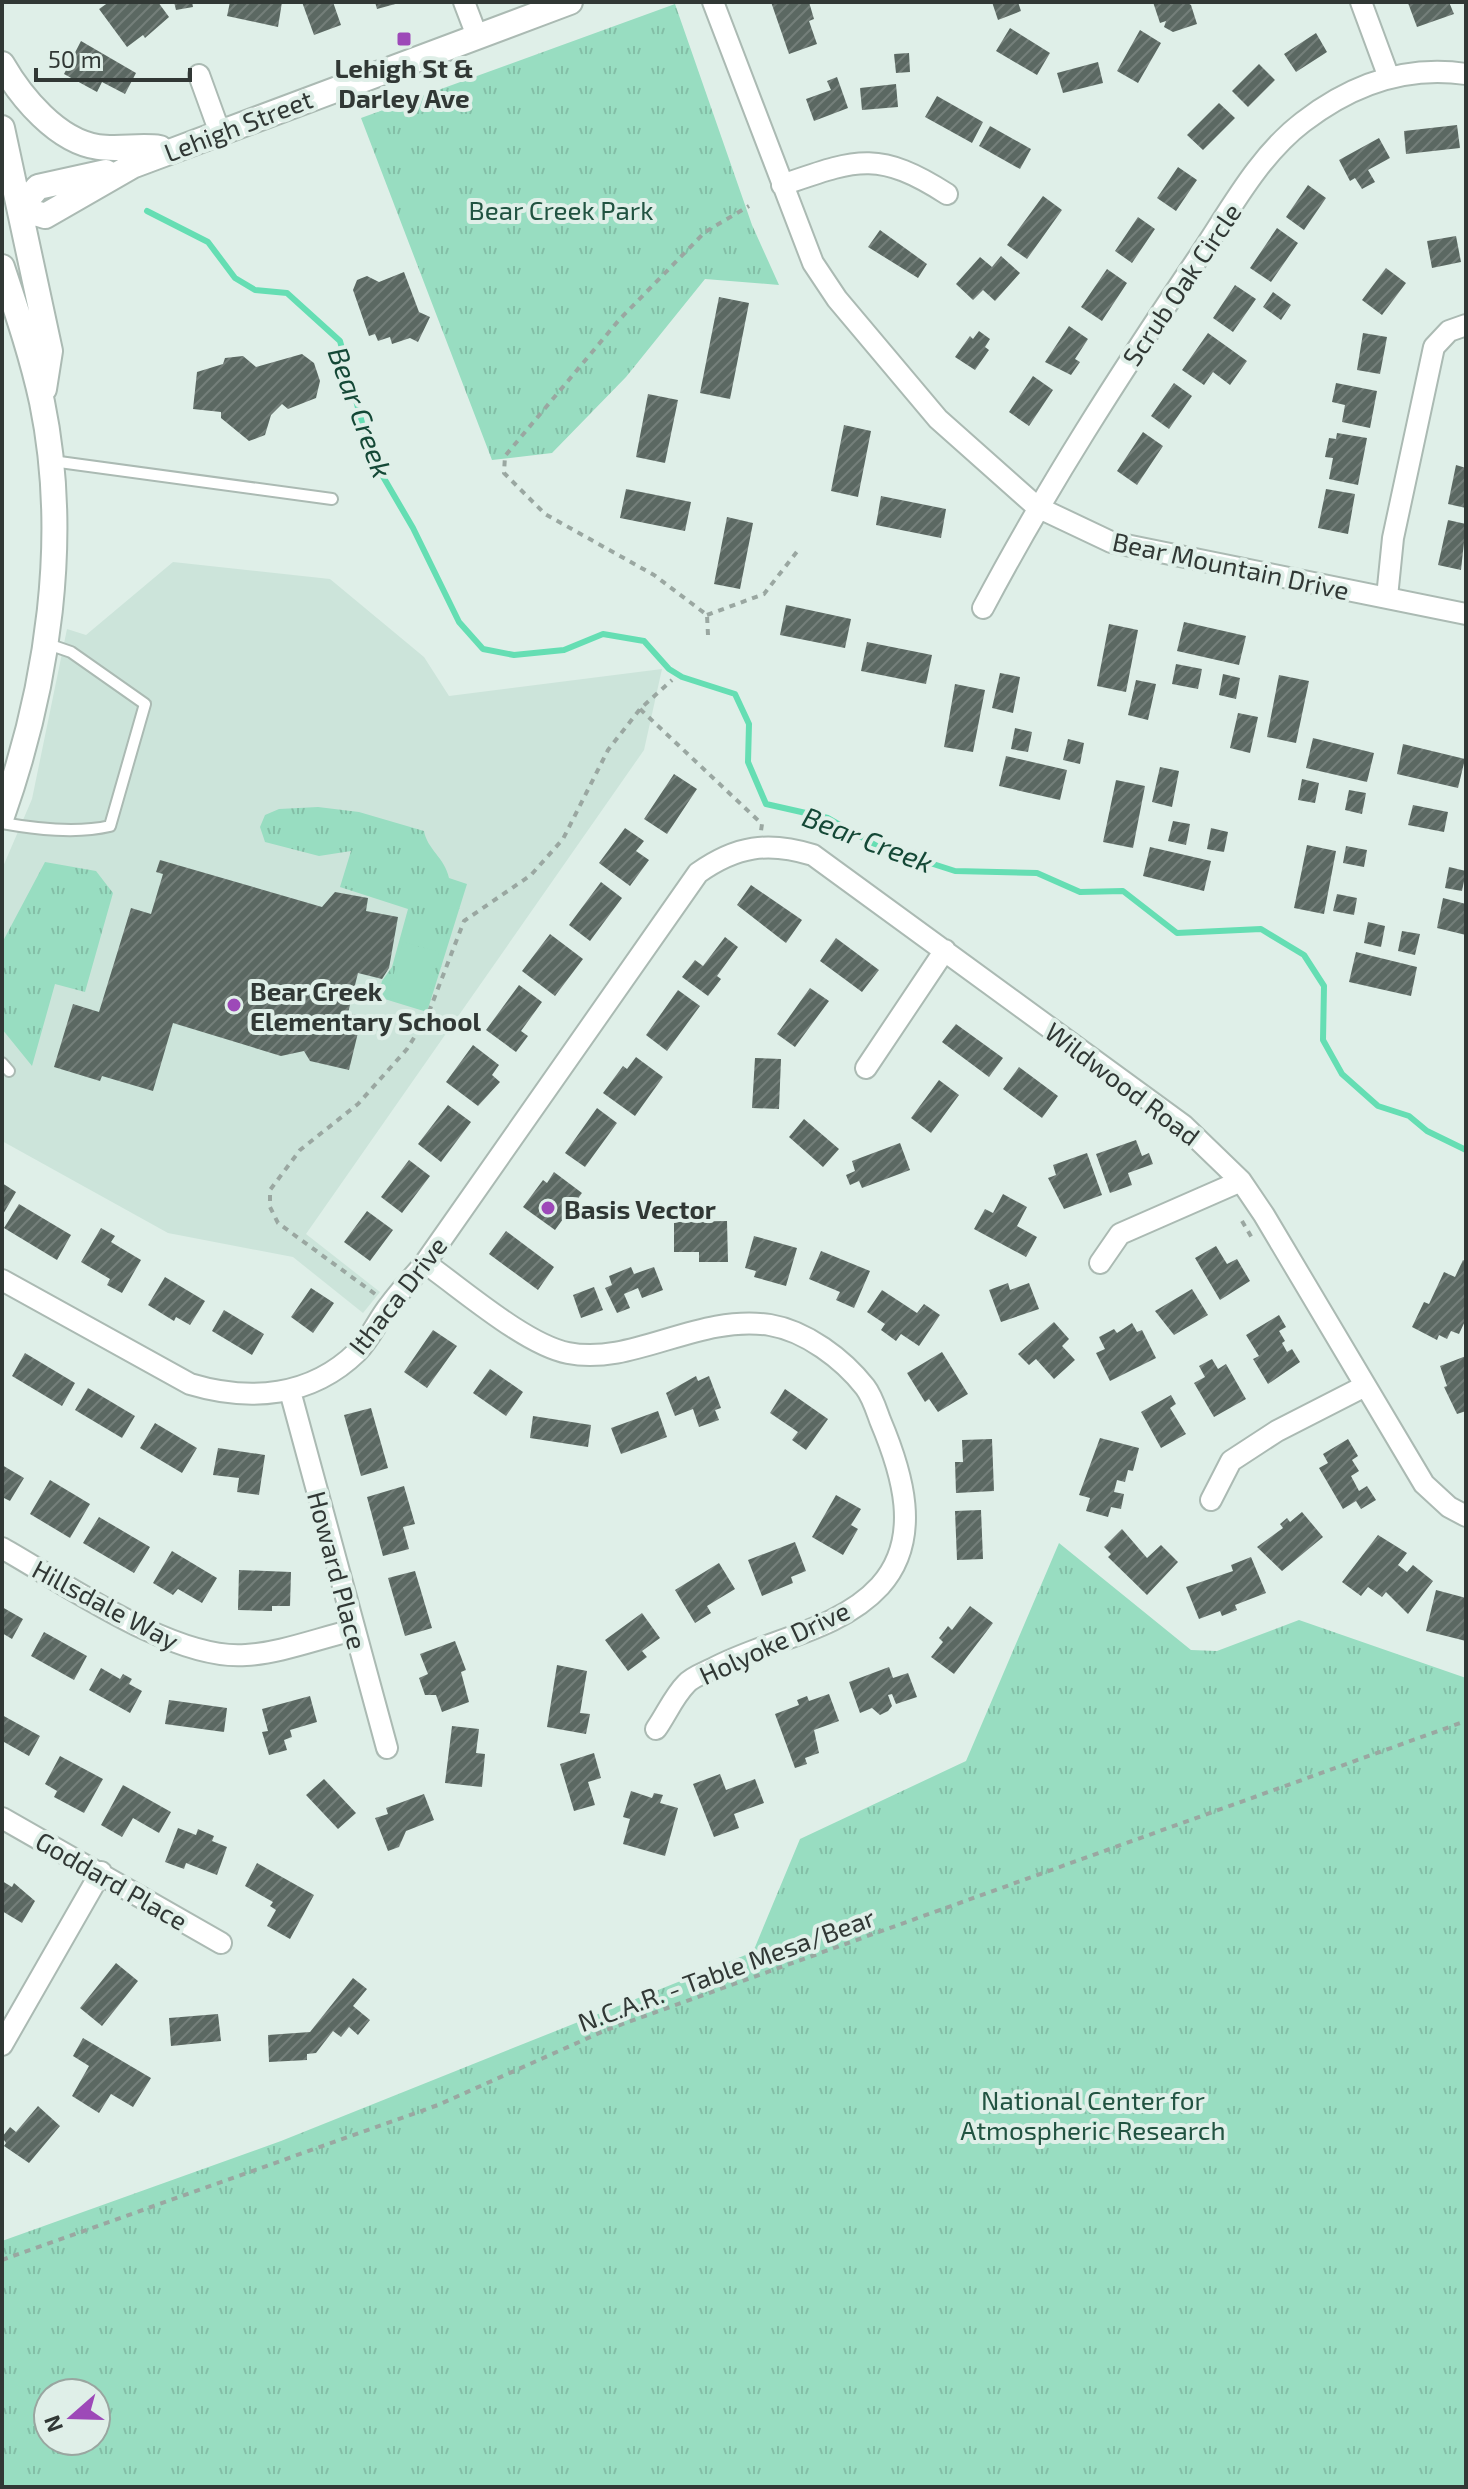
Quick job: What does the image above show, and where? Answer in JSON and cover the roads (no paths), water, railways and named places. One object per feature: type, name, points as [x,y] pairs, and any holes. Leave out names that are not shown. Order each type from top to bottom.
[{"type":"street","points":[[464,2],[477,36]]},
{"type":"street","name":"Lehigh Street","points":[[11,212],[45,216],[132,166],[171,150],[570,2]]},
{"type":"street","name":"Bear Mountain Drive","points":[[713,2],[813,263],[837,299],[938,419],[1037,507],[1111,542],[1466,614]]},
{"type":"street","points":[[1361,2],[1388,75]]},
{"type":"street","points":[[2,64],[31,104],[62,131],[94,147],[171,150]]},
{"type":"street","name":"Scrub Oak Circle","points":[[983,608],[1037,507],[1107,392],[1265,159],[1311,116],[1342,95],[1388,75],[1466,74]]},
{"type":"street","points":[[199,75],[220,133]]},
{"type":"street","points":[[2,128],[11,212],[50,351],[42,404]]},
{"type":"street","points":[[782,185],[851,161],[882,164],[921,177],[947,194]]},
{"type":"street","points":[[2,267],[42,404],[50,461],[53,556],[37,689],[2,816]]},
{"type":"street","points":[[1387,597],[1393,538],[1434,347],[1449,331],[1466,325]]},
{"type":"street","name":"Wildwood Road","points":[[666,917],[698,873],[720,858],[761,845],[788,847],[813,855],[1183,1125],[1241,1181],[1264,1215],[1424,1484],[1449,1507],[1466,1516]]},
{"type":"street","name":"Ithaca Drive","points":[[2,1280],[190,1384],[250,1396],[290,1391],[331,1373],[359,1350],[390,1304],[425,1263],[666,917]]},
{"type":"street","points":[[866,1068],[945,950]]},
{"type":"street","points":[[1100,1263],[1120,1234],[1241,1181]]},
{"type":"street","name":"Holyoke Drive","points":[[425,1263],[537,1341],[566,1353],[595,1356],[645,1345],[693,1329],[733,1323],[772,1325],[808,1339],[840,1361],[867,1389],[890,1443],[906,1499],[906,1523],[898,1554],[880,1585],[853,1607],[815,1626],[732,1658],[687,1682],[656,1729]]},
{"type":"street","points":[[1211,1500],[1231,1461],[1277,1431],[1365,1386]]},
{"type":"street","name":"Howard Place","points":[[290,1391],[387,1748]]},
{"type":"street","name":"Hillsdale Way","points":[[2,1548],[172,1643],[206,1654],[247,1656],[354,1630]]},
{"type":"street","name":"Goddard Place","points":[[2,1818],[221,1943]]},
{"type":"street","points":[[2,2045],[53,1962],[101,1872]]},
{"type":"lane","points":[[50,461],[332,499]]},
{"type":"lane","points":[[2,823],[30,828],[97,830],[110,826],[145,704],[71,652],[45,642]]},
{"type":"waterway","name":"Bear Creek","points":[[147,211],[208,242],[235,278],[255,290],[287,293],[340,341],[371,456],[413,528],[459,622],[483,649],[514,655],[564,650],[603,634],[644,641],[669,669],[682,677],[735,694],[749,724],[748,762],[766,804],[828,818],[877,846],[955,871],[1037,873],[1080,892],[1123,891],[1177,933],[1261,929],[1304,955],[1324,986],[1323,1040],[1342,1074],[1378,1106],[1409,1116],[1427,1131],[1466,1150]]},
{"type":"place","name":"Lehigh St & Darley Ave","points":[[404,39]]},
{"type":"place","name":"Bear Creek Elementary School","points":[[234,1005]]},
{"type":"place","name":"Basis Vector","points":[[548,1208]]},
{"type":"park label","name":"Bear Creek Park","points":[[561,209]]},
{"type":"park label","name":"National Center for Atmospheric Research","points":[[1093,2114]]}]
